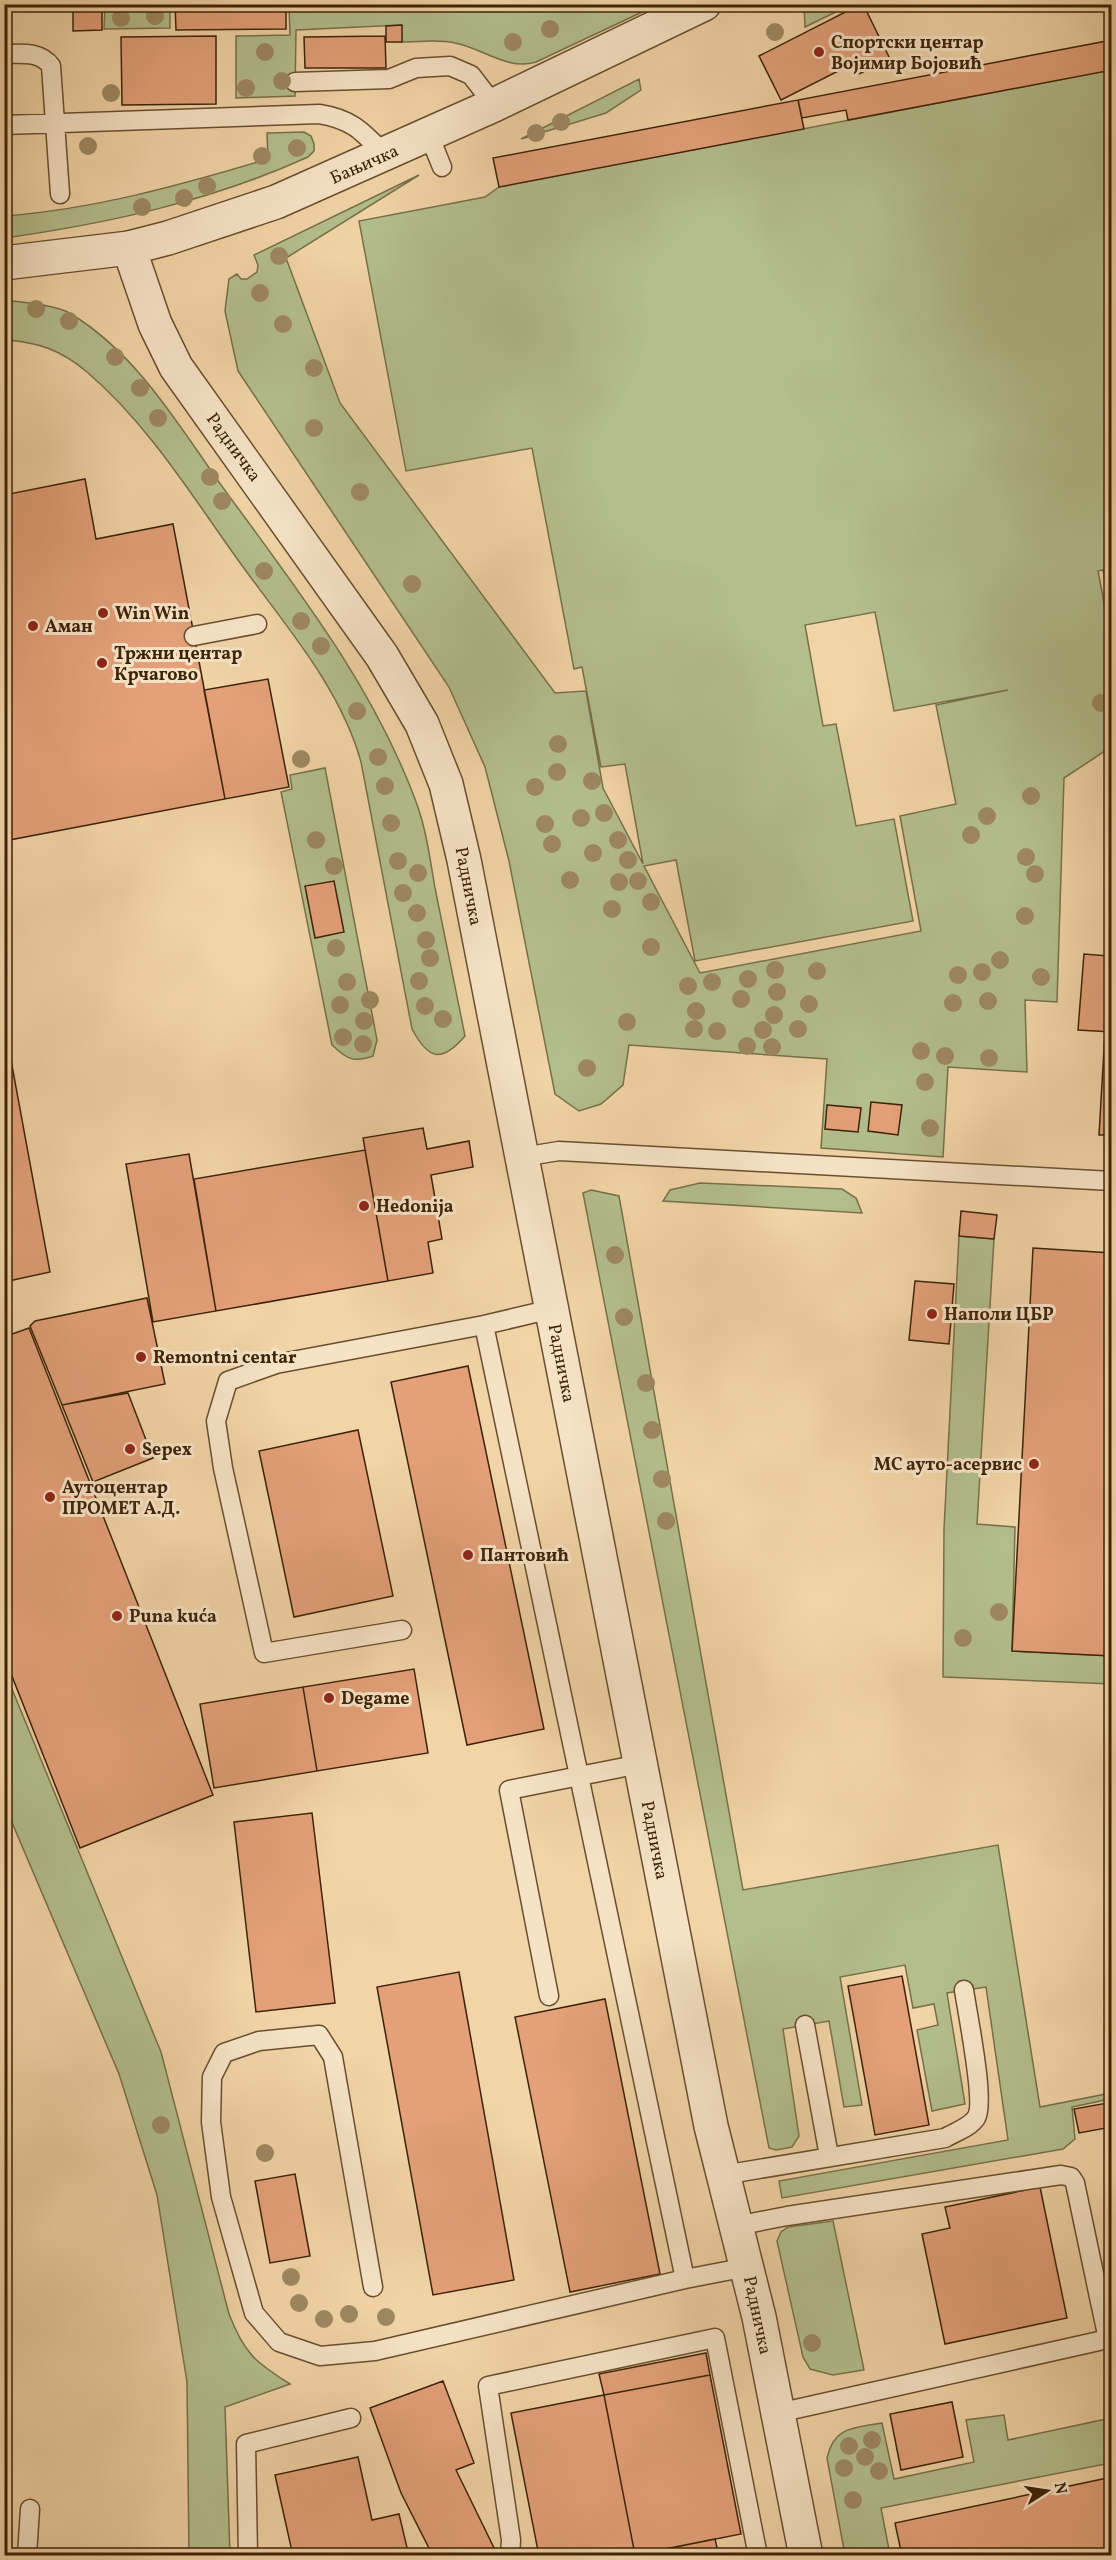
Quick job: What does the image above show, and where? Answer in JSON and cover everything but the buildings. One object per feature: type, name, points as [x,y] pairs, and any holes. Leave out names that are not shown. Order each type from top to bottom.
[{"type":"street","name":"Бањичка","points":[[4,263],[129,248],[168,238],[276,202],[494,105],[704,4]]},
{"type":"street","name":"Радничка","points":[[129,248],[154,324],[176,367],[348,605],[382,656],[422,724],[446,784],[464,860],[711,2126],[747,2267],[806,2556]]},
{"type":"lane","points":[[4,54],[35,55],[48,62],[52,72],[60,194]]},
{"type":"lane","points":[[295,82],[389,79],[416,68],[450,66],[471,75],[494,105]]},
{"type":"lane","points":[[4,125],[319,114],[332,116],[354,125],[363,131],[385,155]]},
{"type":"lane","points":[[429,135],[442,167]]},
{"type":"lane","points":[[194,636],[257,624]]},
{"type":"lane","points":[[522,1157],[559,1151],[1112,1181]]},
{"type":"lane","points":[[402,1630],[264,1653],[223,1468],[216,1421],[228,1381],[276,1364],[484,1325],[552,1309]]},
{"type":"lane","points":[[484,1325],[686,2279]]},
{"type":"lane","points":[[549,1996],[509,1790],[640,1764]]},
{"type":"lane","points":[[723,2175],[945,2138],[967,2127],[978,2117],[980,2097],[964,1990]]},
{"type":"lane","points":[[805,2025],[829,2156]]},
{"type":"lane","points":[[373,2287],[333,2057],[319,2036],[258,2041],[224,2053],[212,2077],[211,2122],[221,2197],[254,2313],[279,2342],[320,2356],[375,2350],[747,2267]]},
{"type":"lane","points":[[736,2226],[787,2216],[1061,2175],[1071,2177],[1075,2183],[1105,2296],[1110,2346],[778,2413]]},
{"type":"lane","points":[[510,2556],[511,2540],[488,2386],[715,2338],[758,2556]]},
{"type":"lane","points":[[248,2556],[246,2444],[351,2418]]},
{"type":"lane","points":[[27,2556],[30,2509]]},
{"type":"green space","points":[[804,4],[850,4],[850,5],[805,27]]},
{"type":"green space","points":[[105,5],[170,5],[170,28],[104,29]]},
{"type":"green space","points":[[289,5],[657,5],[536,62],[526,64],[515,64],[449,42],[402,42],[401,25],[296,30],[295,96],[236,98],[236,36],[290,35]]},
{"type":"green space","points":[[1111,70],[1111,611],[1103,570],[1098,571],[1111,640],[1111,747],[1064,778],[1057,1002],[1025,1000],[1027,1072],[948,1067],[943,1157],[821,1148],[827,1059],[629,1045],[623,1085],[601,1104],[579,1111],[555,1094],[509,861],[485,767],[449,687],[238,371],[225,311],[229,279],[237,274],[241,279],[247,279],[257,272],[258,265],[254,255],[419,175],[286,258],[340,403],[555,693],[586,691],[603,788],[643,864],[625,764],[601,767],[582,667],[574,669],[532,448],[406,471],[359,221],[485,197],[499,187]],"holes":[[[875,612],[894,711],[1008,690],[936,705],[956,804],[900,816],[921,931],[700,973],[644,866],[676,860],[695,961],[913,921],[894,819],[856,826],[836,724],[823,726],[805,625]]]},
{"type":"green space","points":[[639,79],[641,90],[606,113],[521,139]]},
{"type":"green space","points":[[304,132],[311,136],[314,144],[314,151],[308,157],[234,186],[121,217],[5,238],[5,216],[105,202],[203,178],[268,159],[267,133]]},
{"type":"green space","points":[[5,300],[48,306],[71,314],[94,330],[136,369],[172,414],[303,597],[354,675],[397,756],[422,821],[465,1036],[449,1051],[442,1054],[429,1052],[412,1029],[361,762],[352,734],[325,681],[168,461],[130,414],[87,372],[68,358],[39,345],[5,340]]},
{"type":"green space","points":[[325,768],[377,1040],[373,1056],[360,1059],[342,1054],[332,1045],[281,792],[292,789],[290,775]]},
{"type":"green space","points":[[700,1183],[842,1189],[856,1198],[862,1213],[663,1201],[670,1190]]},
{"type":"green space","points":[[591,1190],[619,1196],[743,1890],[998,1845],[1040,2107],[1111,2093],[1111,2108],[1110,2099],[1072,2107],[1075,2139],[1063,2149],[782,2198],[779,2181],[1008,2140],[986,1987],[947,1993],[965,2104],[932,2111],[917,2030],[938,2025],[934,2004],[913,2008],[905,1965],[840,1977],[862,2105],[844,2107],[829,2021],[783,2029],[799,2136],[792,2147],[776,2150],[769,2148],[583,1193]]},
{"type":"green space","points":[[959,1236],[994,1239],[977,1524],[1015,1527],[1012,1651],[1111,1656],[1112,1684],[943,1677],[944,1529]]},
{"type":"green space","points":[[5,1672],[161,2052],[234,2327],[252,2355],[290,2384],[225,2407],[230,2555],[189,2555],[187,2382],[157,2195],[119,2074],[5,1806]]},
{"type":"green space","points":[[833,2221],[864,2370],[833,2375],[810,2369],[803,2357],[777,2241],[781,2232],[788,2227]]},
{"type":"green space","points":[[1004,2415],[1008,2440],[1111,2418],[1111,2463],[881,2508],[890,2555],[845,2555],[827,2458],[830,2448],[840,2434],[854,2428],[882,2423],[894,2479],[974,2462],[966,2420]]},
{"type":"place","name":"Спортски центар Војимир Бојовић","points":[[819,52]]},
{"type":"place","name":"Win Win","points":[[103,613]]},
{"type":"place","name":"Аман","points":[[33,626]]},
{"type":"place","name":"Тржни центар Крчагово","points":[[102,663]]},
{"type":"place","name":"Hedonija","points":[[364,1206]]},
{"type":"place","name":"Наполи ЦБР","points":[[932,1314]]},
{"type":"place","name":"Remontni centar","points":[[141,1357]]},
{"type":"place","name":"Sepex","points":[[130,1449]]},
{"type":"place","name":"МС ауто-асервис","points":[[1034,1464]]},
{"type":"place","name":"Аутоцентар ПРОМЕТ А.Д.","points":[[50,1497]]},
{"type":"place","name":"Пантовић","points":[[468,1555]]},
{"type":"place","name":"Puna kuća","points":[[117,1616]]},
{"type":"place","name":"Degame","points":[[329,1698]]}]
